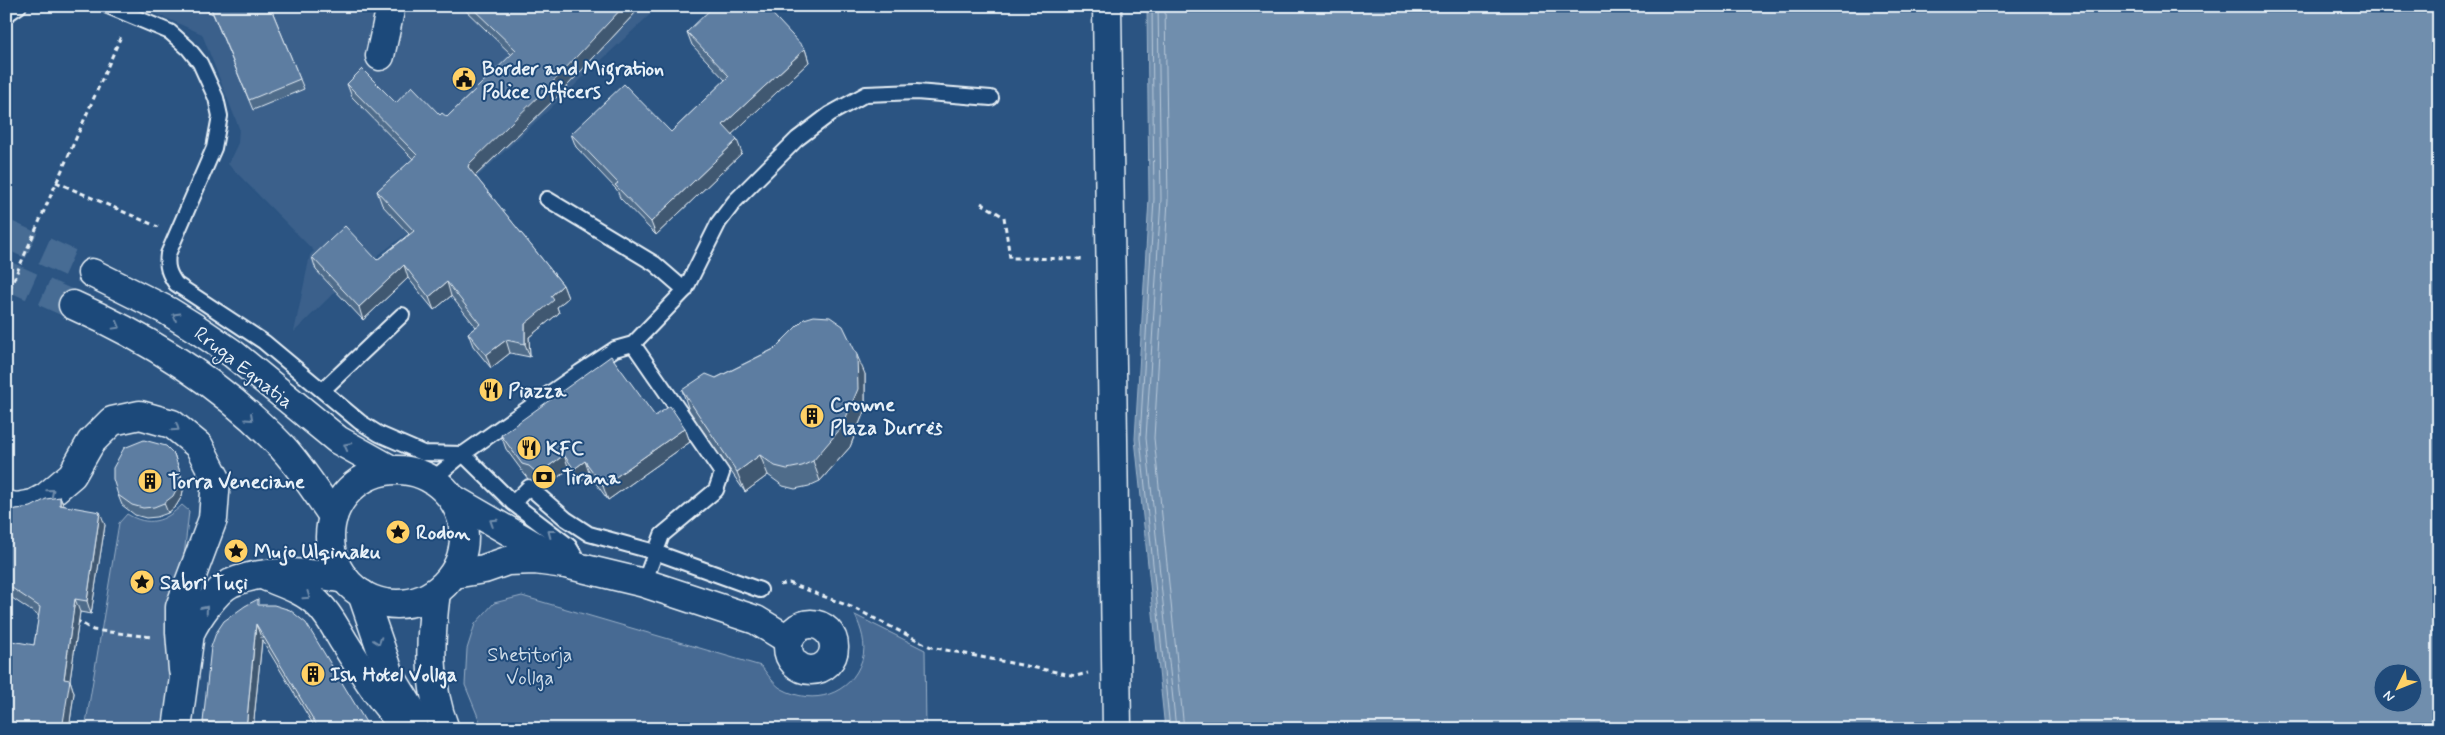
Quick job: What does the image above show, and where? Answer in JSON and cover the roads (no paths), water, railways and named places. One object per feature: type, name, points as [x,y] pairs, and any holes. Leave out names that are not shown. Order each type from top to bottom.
[{"type":"main road","points":[[380,56],[390,6]]},
{"type":"main road","points":[[1107,6],[1117,729]]},
{"type":"main road","name":"Rruga Egnatia","points":[[92,273],[168,311],[197,329],[232,353],[338,440],[390,469]]},
{"type":"main road","name":"Rruga Egnatia","points":[[73,305],[106,320],[176,361],[249,416],[301,469],[333,516]]},
{"type":"main road","points":[[6,505],[17,507],[34,504],[46,497],[72,475],[91,442],[112,421],[140,415],[172,424],[200,446],[216,479],[213,519],[197,557],[180,607],[183,670]]},
{"type":"main road","points":[[424,729],[390,675],[354,587],[336,565],[331,549],[330,532],[333,516],[341,499],[354,484],[371,474],[390,469],[412,471],[432,479],[444,488],[453,499],[460,513],[464,528],[461,560],[445,583],[430,640],[433,683],[445,729]]},
{"type":"main road","points":[[453,499],[574,566]]},
{"type":"main road","points":[[197,557],[205,571],[218,582],[230,584],[263,575],[313,573],[354,587],[380,602],[399,604],[418,601],[445,583],[507,561],[535,560],[574,566],[644,582],[756,620],[789,640]]},
{"type":"main road","points":[[263,575],[297,589],[317,603],[329,617],[374,688],[397,719],[408,729]]},
{"type":"main road","points":[[177,729],[183,670],[190,633],[195,621],[230,584]]},
{"type":"lane","points":[[6,15],[18,6]]},
{"type":"lane","points":[[108,6],[134,9],[170,32],[188,48],[200,63],[216,98],[220,116],[214,148],[168,254],[167,265],[169,275],[185,292],[264,342],[360,422],[400,445],[423,453],[464,454],[513,504],[569,546],[574,566]]},
{"type":"lane","points":[[432,479],[464,454],[615,349],[633,344],[685,290],[719,222],[735,202],[798,140],[830,114],[866,94],[916,92],[991,98]]},
{"type":"lane","points":[[547,199],[655,264],[685,290]]},
{"type":"lane","points":[[323,390],[402,315]]},
{"type":"lane","points":[[633,344],[722,473],[716,490],[662,535],[644,582]]},
{"type":"lane","points":[[513,504],[529,487],[566,519],[590,534],[654,552],[760,590]]},
{"type":"water","points":[[1147,6],[2439,6],[2439,729],[1165,729],[1135,439],[1149,199]]},
{"type":"tunnel","points":[[6,234],[92,273]]},
{"type":"tunnel","points":[[6,275],[73,305]]},
{"type":"place","name":"Border and Migration Police Officers","points":[[464,79]]},
{"type":"place","name":"Piazza","points":[[491,390]]},
{"type":"place","name":"Crowne Plaza Durrës","points":[[812,416]]},
{"type":"place","name":"KFC","points":[[529,448]]},
{"type":"place","name":"Tirana","points":[[544,477]]},
{"type":"place","name":"Torra Veneciane","points":[[150,481]]},
{"type":"place","name":"Rodon","points":[[398,532]]},
{"type":"place","name":"Mujo Ulqinaku","points":[[236,551]]},
{"type":"place","name":"Sabri Tuçi","points":[[142,582]]},
{"type":"place","name":"Ish Hotel Vollga","points":[[313,674]]},
{"type":"park label","name":"Shetitorja Vollga","points":[[530,666]]}]
